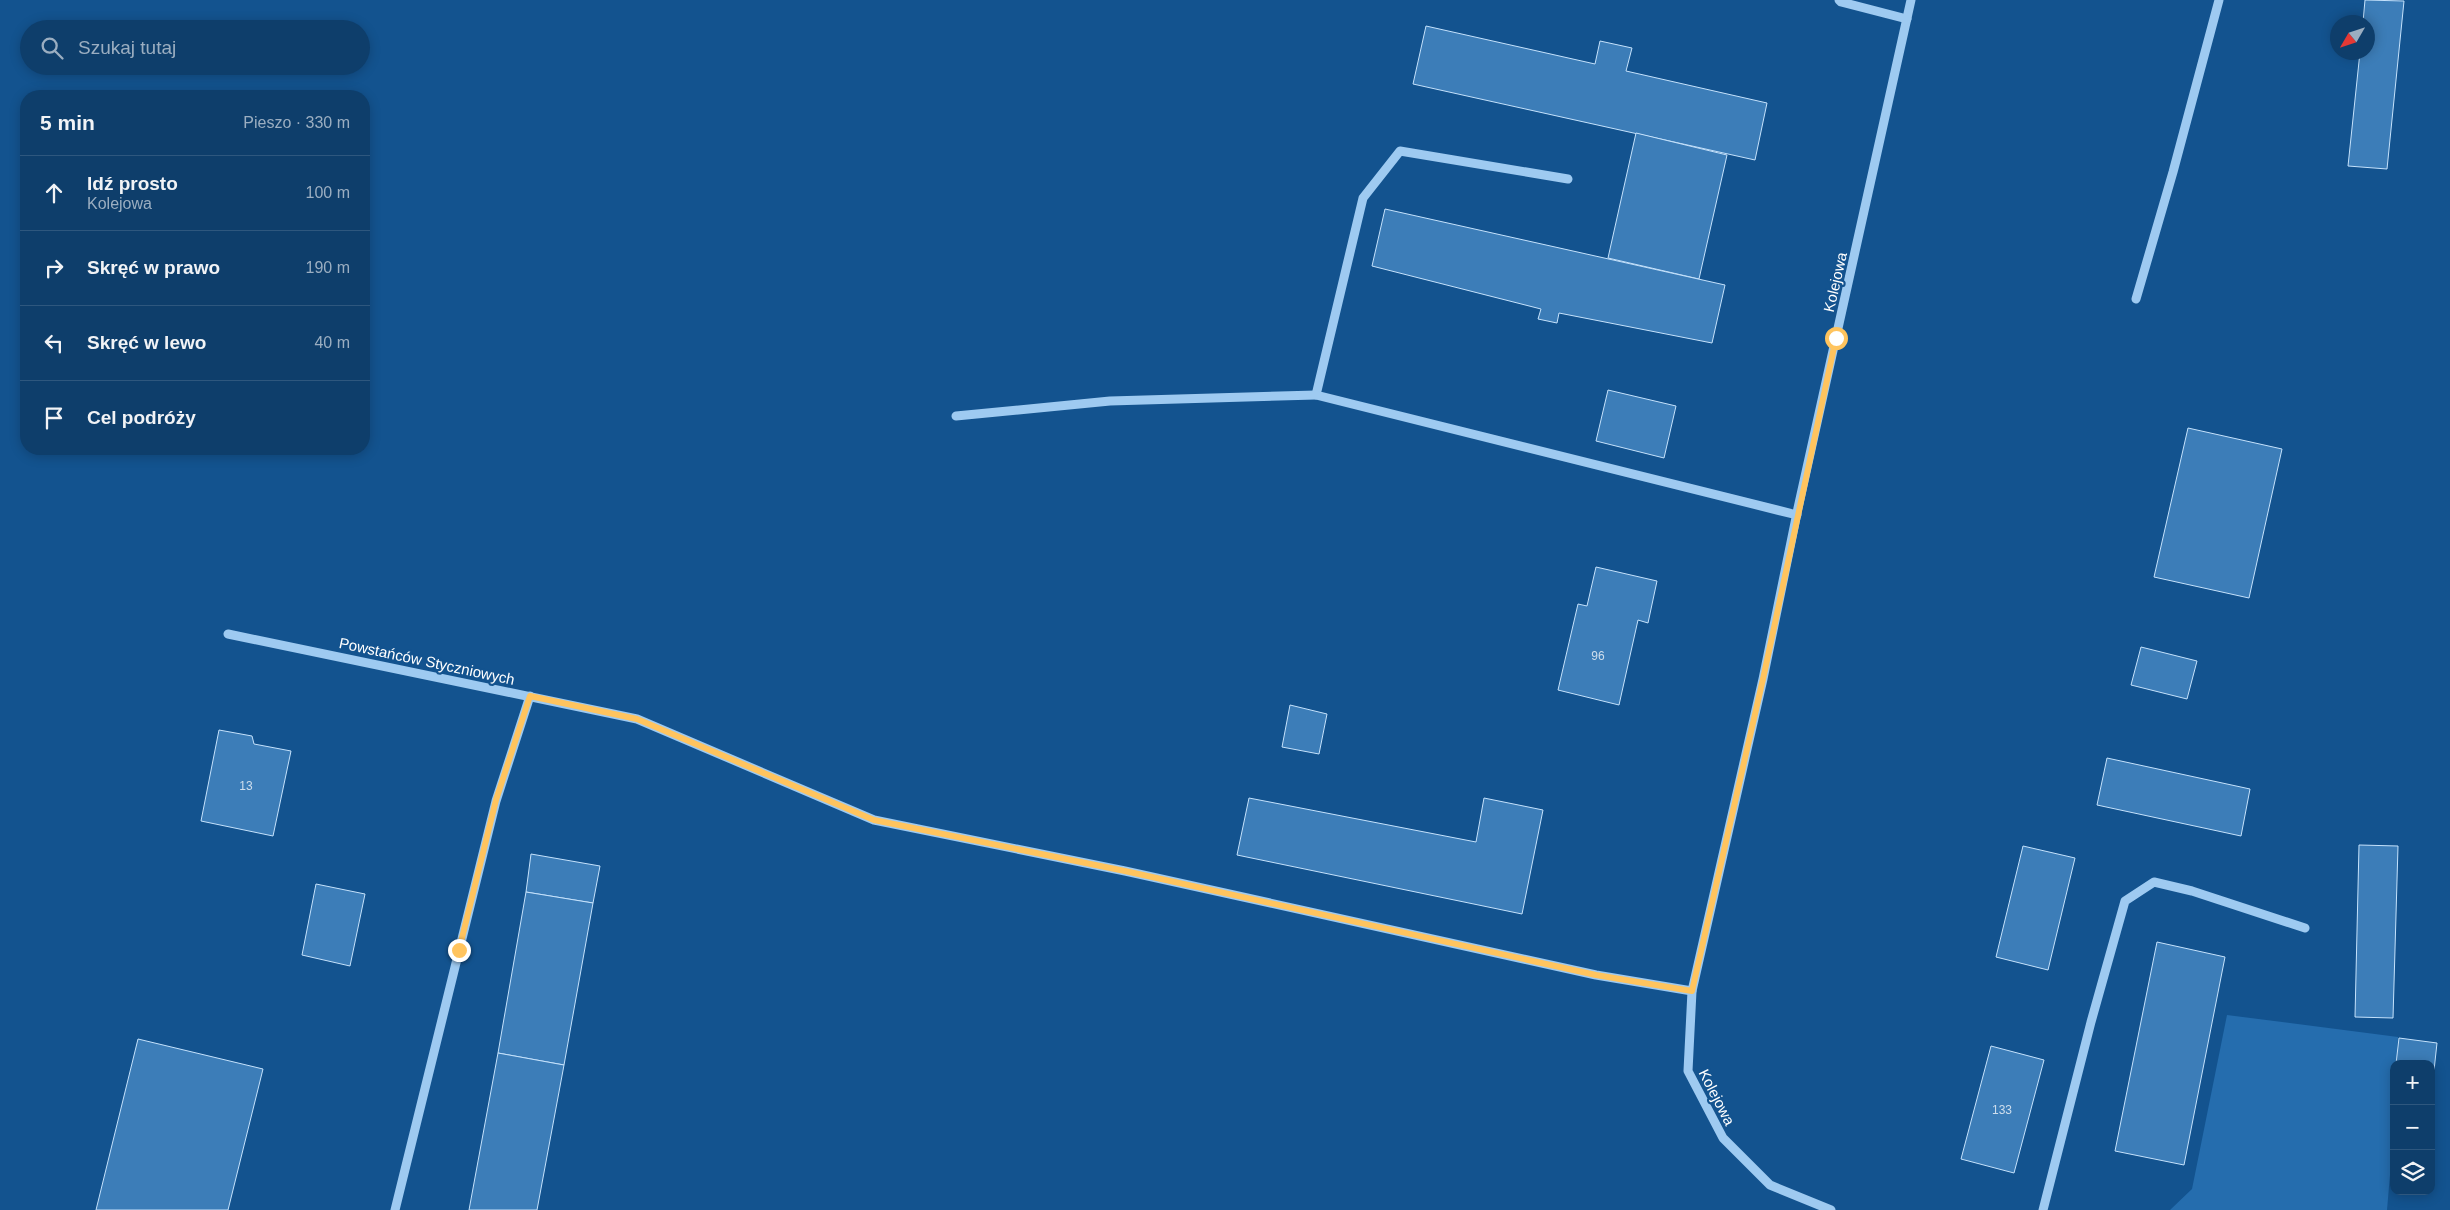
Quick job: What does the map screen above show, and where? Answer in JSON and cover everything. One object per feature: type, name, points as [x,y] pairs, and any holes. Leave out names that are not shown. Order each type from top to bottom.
[{"type":"street","points":[[1839,0],[1907,19]]},
{"type":"street","name":"Kolejowa","points":[[1831,1210],[1770,1185],[1723,1138],[1688,1072],[1692,991],[1763,679],[1797,515],[1912,0]]},
{"type":"street","points":[[2136,299],[2219,0]]},
{"type":"street","points":[[1316,395],[1363,198],[1400,152],[1568,179]]},
{"type":"street","points":[[956,416],[1110,401],[1316,395],[1797,515]]},
{"type":"street","name":"Powstańców Styczniowych","points":[[228,634],[637,719],[874,820],[1125,871],[1596,975],[1692,991]]},
{"type":"street","points":[[395,1210],[496,800],[530,696]]},
{"type":"street","points":[[2043,1210],[2091,1022],[2126,900],[2154,882],[2192,891],[2305,928]]},
{"type":"shaded area","points":[[2227,1015],[2398,1037],[2397,1060],[2390,1060],[2390,1175],[2387,1210],[2170,1210],[2192,1189]]},
{"type":"building","points":[[2365,0],[2404,1],[2387,169],[2348,166],[2359,60],[2375,60],[2375,15],[2364,15]]},
{"type":"building","points":[[1426,26],[1595,64],[1600,41],[1632,48],[1626,71],[1767,103],[1755,160],[1413,84]]},
{"type":"building","points":[[1636,133],[1727,155],[1699,279],[1608,258]]},
{"type":"building","points":[[1385,209],[1725,285],[1712,343],[1559,313],[1557,323],[1538,319],[1541,309],[1372,266]]},
{"type":"building","points":[[1608,390],[1676,406],[1664,458],[1596,441]]},
{"type":"building","points":[[2188,428],[2282,449],[2249,598],[2154,577]]},
{"type":"building","points":[[1596,567],[1657,581],[1648,623],[1638,620],[1619,705],[1558,690],[1578,604],[1587,606]]},
{"type":"building","points":[[2141,647],[2197,661],[2187,699],[2131,685]]},
{"type":"building","points":[[1290,705],[1327,714],[1319,754],[1282,747]]},
{"type":"building","points":[[219,730],[252,736],[254,744],[291,751],[273,836],[201,821]]},
{"type":"building","points":[[2107,758],[2250,789],[2241,836],[2097,805]]},
{"type":"building","points":[[1249,798],[1476,842],[1484,798],[1543,810],[1522,914],[1237,855]]},
{"type":"building","points":[[2359,845],[2398,846],[2393,1018],[2355,1017]]},
{"type":"building","points":[[2023,846],[2075,858],[2048,970],[1996,957]]},
{"type":"building","points":[[531,854],[600,866],[593,903],[526,892]]},
{"type":"building","points":[[316,884],[365,894],[350,966],[302,955]]},
{"type":"building","points":[[526,892],[593,903],[564,1065],[498,1053]]},
{"type":"building","points":[[2157,942],[2225,957],[2184,1165],[2115,1151]]},
{"type":"building","points":[[2399,1038],[2437,1043],[2435,1061],[2396,1060]]},
{"type":"building","points":[[138,1039],[263,1069],[228,1210],[96,1210]]},
{"type":"building","points":[[1991,1046],[2044,1060],[2014,1173],[1961,1159]]},
{"type":"building","points":[[498,1053],[564,1065],[537,1210],[469,1210]]},
{"type":"route","points":[[459,950],[496,800],[530,696],[637,719],[874,820],[1125,871],[1596,975],[1692,991],[1763,679],[1798,508],[1836,338]]}]
